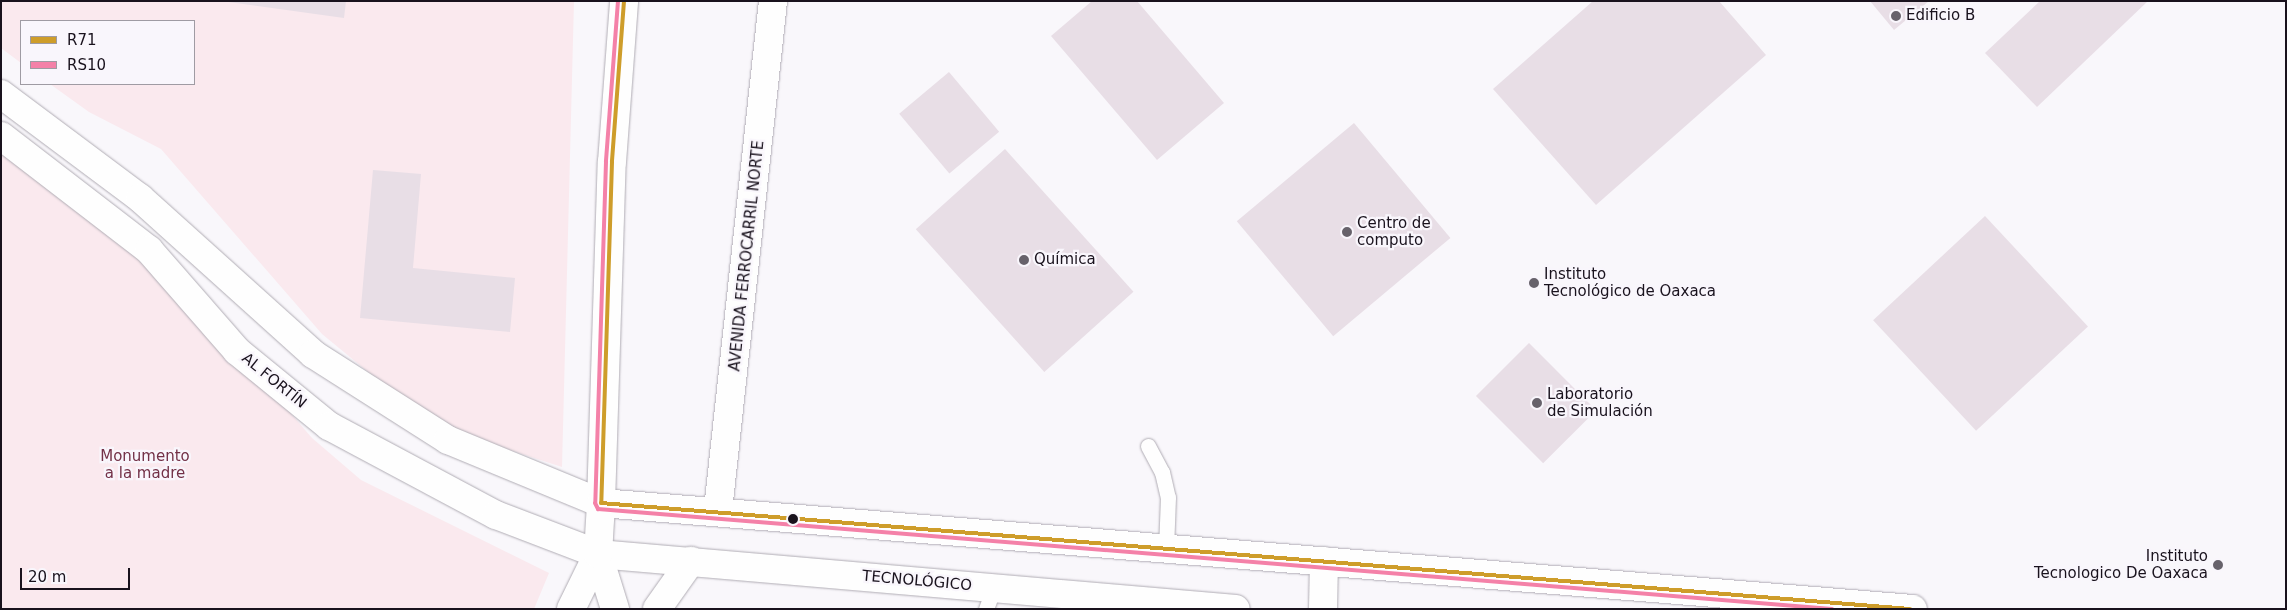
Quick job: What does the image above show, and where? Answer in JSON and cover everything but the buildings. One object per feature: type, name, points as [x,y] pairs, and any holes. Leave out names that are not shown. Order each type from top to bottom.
[{"type":"main road","points":[[615,609],[598,554],[612,162],[624,1]]},
{"type":"main road","name":"AVENIDA FERROCARRIL NORTE","points":[[718,510],[773,1]]},
{"type":"main road","points":[[1,94],[140,198],[313,354],[448,440],[601,503],[718,510],[1166,549],[1913,609]]},
{"type":"main road","name":"AL FORTÍN","points":[[1,136],[149,250],[238,351],[329,426],[496,515],[598,554]]},
{"type":"main road","points":[[571,609],[598,554]]},
{"type":"main road","name":"TECNOLÓGICO","points":[[598,554],[691,561],[990,598],[1236,609]]},
{"type":"main road","points":[[657,609],[691,561]]},
{"type":"main road","points":[[1323,609],[1324,561]]},
{"type":"lane","points":[[1148,446],[1162,472],[1168,497],[1166,549]]},
{"type":"green space","points":[[1,1],[574,1],[562,467],[448,430],[373,376],[322,334],[161,149],[89,112],[51,85],[195,85],[195,20],[20,20],[20,62],[1,48]]},
{"type":"green space","name":"Monumento a la madre","points":[[1,148],[87,211],[237,351],[312,438],[361,480],[549,573],[534,609],[1,609]]},
{"type":"transit line","name":"RS10","points":[[618,1],[606,162],[595,503],[598,509],[1832,609]]},
{"type":"transit line","name":"R71","points":[[624,1],[612,162],[601,503],[1910,609]]},
{"type":"place","name":"Edificio B","points":[[1896,16]]},
{"type":"place","name":"Centro de computo","points":[[1347,232]]},
{"type":"place","name":"Química","points":[[1024,260]]},
{"type":"place","name":"Instituto Tecnológico de Oaxaca","points":[[1534,283]]},
{"type":"place","name":"Laboratorio de Simulación","points":[[1537,403]]},
{"type":"place","name":"Instituto Tecnologico De Oaxaca","points":[[2218,565]]}]
